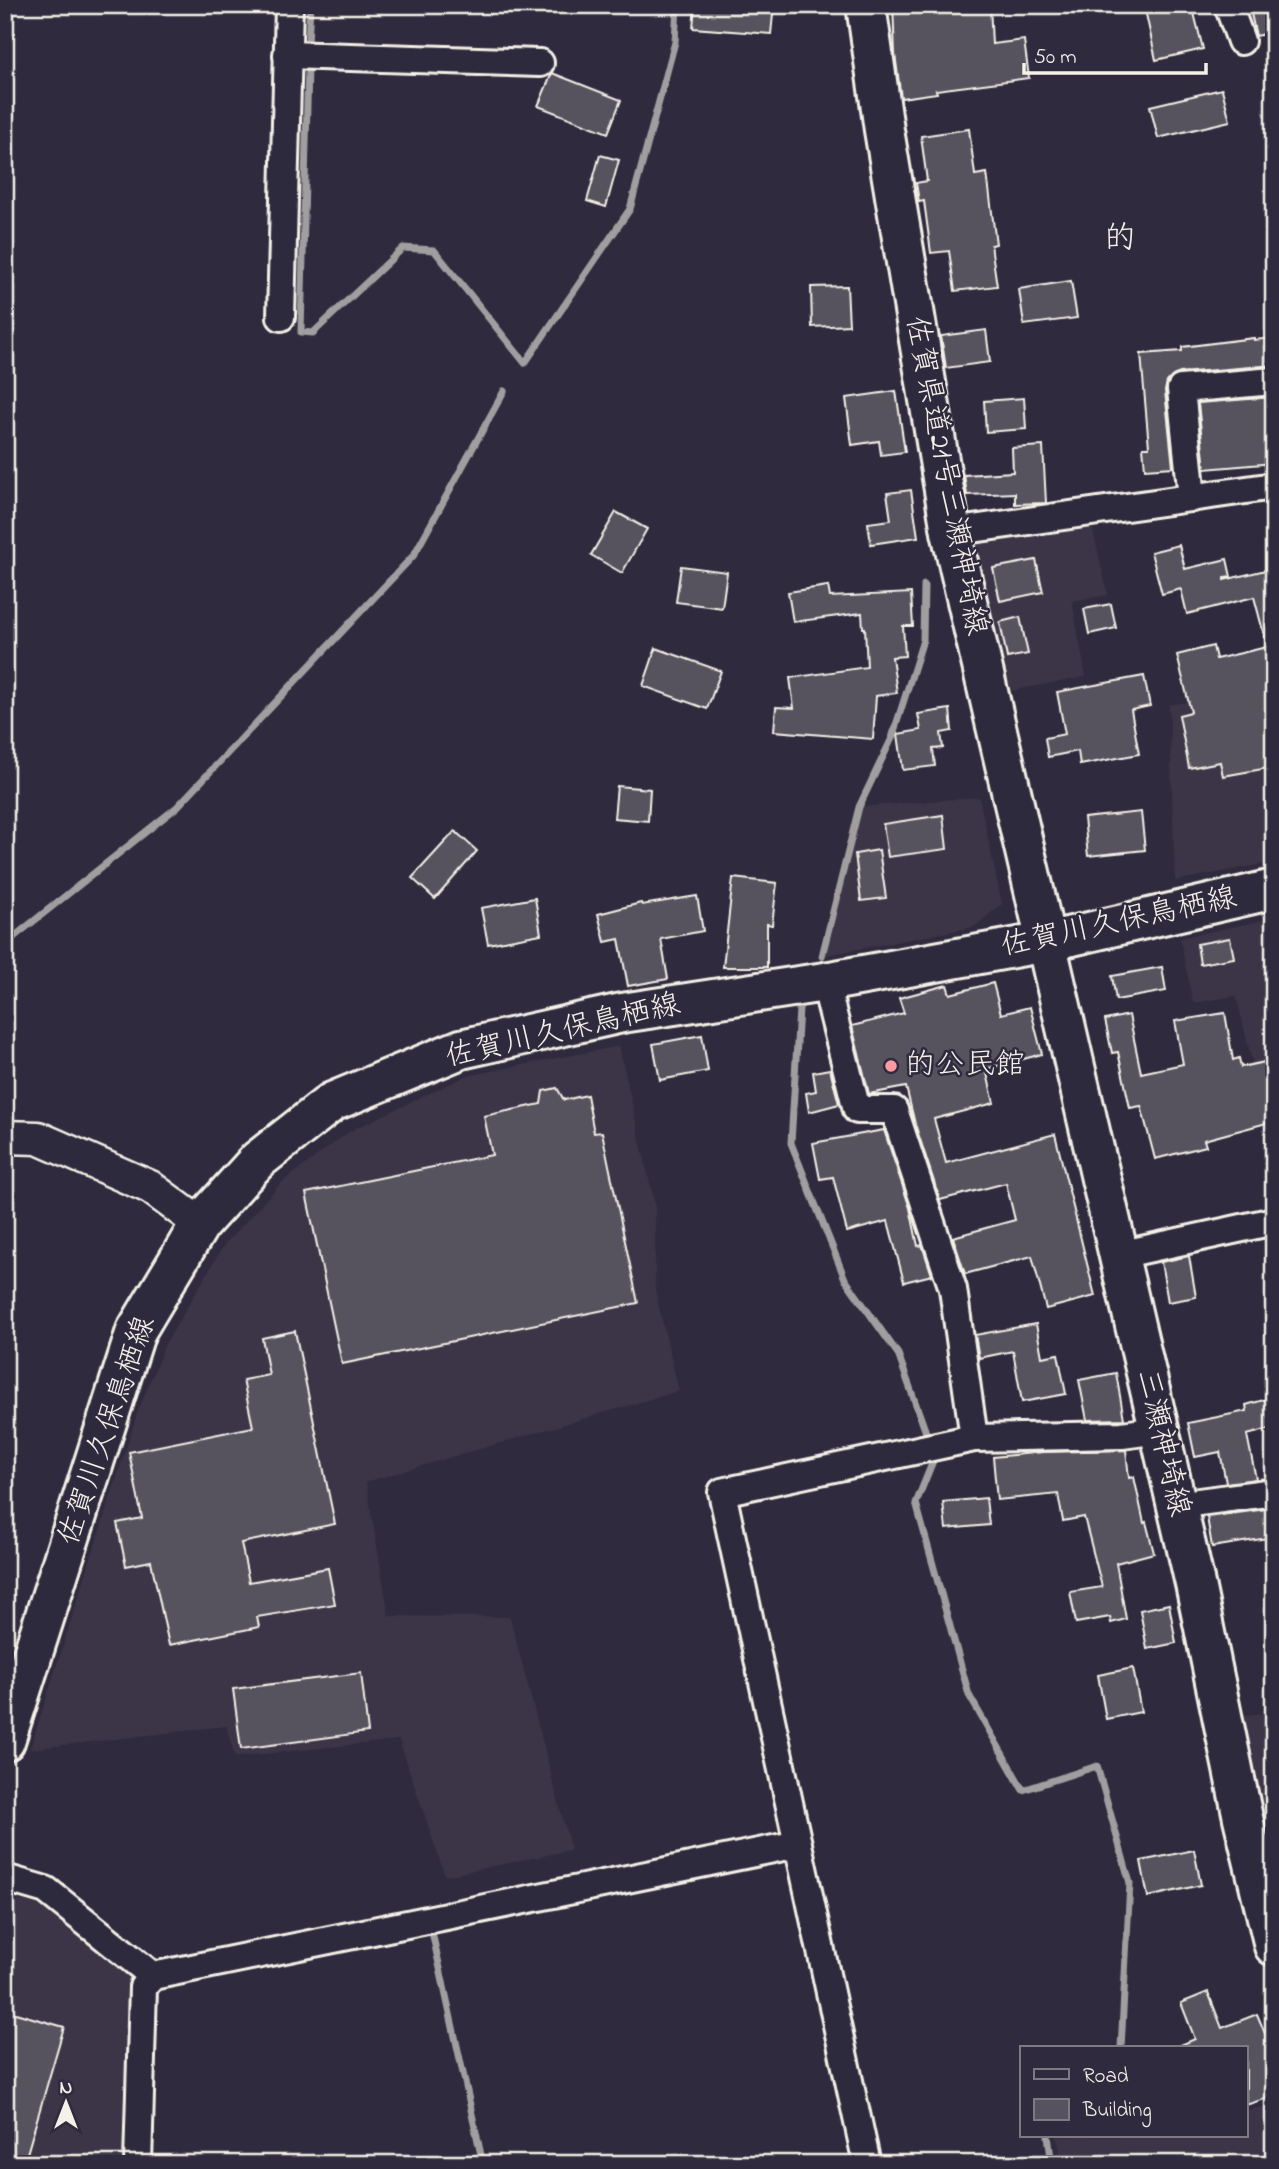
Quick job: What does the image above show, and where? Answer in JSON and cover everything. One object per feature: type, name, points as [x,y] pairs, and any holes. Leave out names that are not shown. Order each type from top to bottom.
[{"type":"main road","name":"佐賀県道21号三瀬神埼線","points":[[866,5],[884,130],[951,532],[1046,942]]},
{"type":"main road","name":"佐賀川久保鳥栖線","points":[[5,1741],[135,1331],[200,1224],[258,1160],[332,1102],[461,1049],[622,1013],[825,982],[1046,942],[1274,889]]},
{"type":"main road","name":"三瀬神埼線","points":[[1046,942],[1159,1430],[1243,1818],[1274,1946]]},
{"type":"street","points":[[281,317],[289,5]]},
{"type":"street","points":[[1228,5],[1241,41]]},
{"type":"street","points":[[287,55],[540,63]]},
{"type":"street","points":[[1192,498],[1181,389],[1274,381]]},
{"type":"street","points":[[951,532],[1274,486]]},
{"type":"street","points":[[825,982],[857,1110],[894,1110],[953,1289],[974,1438]]},
{"type":"street","points":[[5,1137],[38,1138],[150,1187],[200,1224]]},
{"type":"street","points":[[1119,1255],[1274,1221]]},
{"type":"street","points":[[867,2164],[722,1492],[974,1438],[1122,1435],[1159,1430]]},
{"type":"street","points":[[1176,1505],[1274,1492]]},
{"type":"street","points":[[138,2164],[143,1987],[153,1976],[798,1844]]},
{"type":"street","points":[[5,1878],[46,1890],[153,1976]]},
{"type":"shaded area","points":[[1087,505],[1108,595],[1072,601],[1086,677],[1004,692],[966,522]]},
{"type":"shaded area","points":[[1274,687],[1274,862],[1175,881],[1169,705]]},
{"type":"shaded area","points":[[979,797],[1002,904],[974,927],[822,956],[859,807]]},
{"type":"shaded area","points":[[1274,918],[1274,1149],[1236,996],[1193,1003],[1180,938]]},
{"type":"shaded area","points":[[619,1046],[655,1206],[655,1290],[679,1391],[366,1482],[389,1616],[510,1617],[571,1850],[445,1876],[399,1740],[235,1757],[226,1726],[30,1749],[138,1411],[165,1344],[224,1245],[281,1183],[350,1131],[466,1076]]},
{"type":"shaded area","points":[[1274,1712],[1274,1878],[1236,1716]]},
{"type":"shaded area","points":[[42,1900],[131,1975],[125,2164],[5,2164],[5,1901]]},
{"type":"shaded area","points":[[1274,2105],[1274,2164],[1062,2164],[1057,2138],[1248,2138],[1248,2110]]},
{"type":"building","points":[[695,5],[774,5],[771,34],[693,28]]},
{"type":"building","points":[[893,5],[990,5],[992,44],[1024,40],[1029,78],[936,90],[937,93],[901,98],[895,54]]},
{"type":"building","points":[[1144,5],[1192,5],[1203,49],[1156,60]]},
{"type":"building","points":[[1249,5],[1274,5],[1274,32],[1256,36]]},
{"type":"building","points":[[552,73],[621,100],[608,133],[538,106]]},
{"type":"building","points":[[1222,89],[1230,121],[1158,138],[1150,106]]},
{"type":"building","points":[[969,129],[975,175],[987,173],[996,244],[991,245],[997,286],[955,291],[949,251],[931,253],[924,201],[919,202],[916,183],[927,181],[921,136]]},
{"type":"building","points":[[600,155],[619,160],[606,207],[587,201]]},
{"type":"building","points":[[1071,281],[1077,318],[1024,325],[1019,289]]},
{"type":"building","points":[[847,286],[849,325],[812,327],[811,287]]},
{"type":"building","points":[[986,330],[990,362],[946,368],[941,336]]},
{"type":"building","points":[[1274,338],[1274,365],[1180,373],[1167,382],[1165,391],[1173,467],[1145,469],[1143,447],[1149,447],[1141,354],[1182,351],[1182,347]]},
{"type":"building","points":[[896,391],[905,452],[881,455],[879,441],[852,445],[846,398]]},
{"type":"building","points":[[1274,397],[1274,463],[1205,469],[1198,403]]},
{"type":"building","points":[[1024,398],[1026,429],[986,432],[984,401]]},
{"type":"building","points":[[1043,446],[1046,503],[1015,504],[1015,493],[967,495],[964,475],[1013,472],[1012,448]]},
{"type":"building","points":[[911,490],[918,537],[871,544],[868,523],[891,520],[887,493]]},
{"type":"building","points":[[616,512],[647,529],[622,573],[591,555]]},
{"type":"building","points":[[1179,545],[1185,569],[1227,559],[1231,577],[1224,580],[1274,568],[1274,767],[1223,776],[1220,762],[1189,768],[1179,715],[1191,712],[1177,655],[1213,646],[1216,659],[1271,646],[1267,646],[1254,597],[1187,614],[1181,589],[1162,594],[1151,552]]},
{"type":"building","points":[[1036,560],[1043,592],[1000,601],[993,568]]},
{"type":"building","points":[[681,566],[727,572],[722,608],[676,602]]},
{"type":"building","points":[[828,586],[830,597],[911,593],[913,626],[903,626],[905,656],[892,657],[897,693],[876,696],[873,739],[774,731],[776,707],[794,708],[790,678],[867,667],[862,613],[793,622],[788,592]]},
{"type":"building","points":[[1111,604],[1116,628],[1089,634],[1084,609]]},
{"type":"building","points":[[1020,617],[1028,654],[1007,658],[1000,622]]},
{"type":"building","points":[[656,648],[721,671],[707,709],[643,686]]},
{"type":"building","points":[[1144,676],[1150,706],[1131,710],[1139,754],[1080,765],[1078,751],[1048,757],[1045,738],[1065,734],[1057,692]]},
{"type":"building","points":[[950,709],[952,731],[941,733],[943,748],[933,749],[935,766],[903,770],[898,734],[921,730],[918,714]]},
{"type":"building","points":[[617,786],[650,789],[648,821],[614,818]]},
{"type":"building","points":[[1141,812],[1145,850],[1088,856],[1084,818]]},
{"type":"building","points":[[943,815],[947,849],[888,857],[883,824]]},
{"type":"building","points":[[455,831],[477,851],[435,899],[412,878]]},
{"type":"building","points":[[879,850],[886,898],[861,901],[855,854]]},
{"type":"building","points":[[733,878],[777,883],[772,925],[767,924],[767,967],[723,967]]},
{"type":"building","points":[[697,896],[703,931],[661,939],[668,979],[628,986],[619,939],[605,942],[598,914],[641,903],[642,905]]},
{"type":"building","points":[[535,898],[541,934],[488,944],[481,908]]},
{"type":"building","points":[[1230,938],[1234,958],[1200,964],[1197,944]]},
{"type":"building","points":[[1162,967],[1166,991],[1116,1000],[1112,976]]},
{"type":"building","points":[[993,983],[1001,1014],[1030,1007],[1042,1054],[986,1069],[994,1103],[934,1119],[946,1163],[1055,1134],[1095,1296],[1046,1309],[1032,1256],[965,1274],[953,1237],[1015,1220],[1006,1183],[940,1200],[906,1087],[869,1094],[852,1026],[904,1013],[899,998],[947,985],[950,994]]},
{"type":"building","points":[[1225,1013],[1233,1060],[1239,1058],[1241,1067],[1274,1060],[1274,1121],[1204,1140],[1206,1146],[1155,1159],[1141,1106],[1130,1108],[1118,1052],[1112,1053],[1105,1020],[1129,1015],[1141,1073],[1183,1064],[1175,1021]]},
{"type":"building","points":[[702,1035],[708,1071],[660,1080],[653,1044]]},
{"type":"building","points":[[830,1069],[839,1104],[809,1112],[806,1093],[816,1091],[813,1072]]},
{"type":"building","points":[[557,1088],[564,1100],[587,1095],[594,1133],[602,1132],[638,1303],[342,1364],[306,1193],[492,1155],[484,1116],[541,1104],[543,1091]]},
{"type":"building","points":[[884,1130],[910,1208],[918,1246],[922,1245],[932,1275],[904,1282],[888,1221],[847,1232],[833,1177],[820,1179],[813,1143]]},
{"type":"building","points":[[1189,1256],[1196,1297],[1168,1302],[1161,1262]]},
{"type":"building","points":[[1036,1324],[1042,1357],[1058,1354],[1066,1394],[1022,1402],[1013,1351],[979,1358],[975,1335]]},
{"type":"building","points":[[295,1331],[335,1524],[241,1543],[249,1582],[328,1568],[335,1604],[257,1617],[259,1627],[169,1645],[151,1561],[126,1566],[117,1523],[142,1518],[129,1452],[253,1427],[243,1380],[269,1375],[262,1338]]},
{"type":"building","points":[[1116,1373],[1124,1419],[1087,1420],[1079,1380]]},
{"type":"building","points":[[1274,1397],[1274,1428],[1247,1435],[1256,1479],[1226,1483],[1220,1452],[1195,1457],[1188,1423],[1247,1411],[1246,1405]]},
{"type":"building","points":[[1126,1450],[1129,1478],[1134,1477],[1154,1553],[1116,1563],[1126,1619],[1111,1623],[1110,1617],[1076,1623],[1070,1592],[1102,1587],[1084,1517],[1063,1521],[1058,1494],[997,1500],[993,1457],[1043,1452]]},
{"type":"building","points":[[986,1498],[989,1525],[946,1529],[943,1502]]},
{"type":"building","points":[[1274,1508],[1274,1537],[1212,1547],[1207,1517]]},
{"type":"building","points":[[1169,1604],[1176,1643],[1147,1649],[1140,1610]]},
{"type":"building","points":[[1133,1668],[1141,1712],[1106,1719],[1098,1675]]},
{"type":"building","points":[[361,1673],[368,1732],[241,1749],[233,1689]]},
{"type":"building","points":[[1194,1850],[1201,1885],[1148,1897],[1141,1861]]},
{"type":"building","points":[[1208,1992],[1222,2028],[1257,2014],[1274,2055],[1274,2096],[1248,2104],[1248,2046],[1179,2046],[1195,2039],[1181,2003]]},
{"type":"building","points":[[5,2010],[64,2027],[24,2164],[5,2164]]},
{"type":"waterway","points":[[308,45],[310,5]]},
{"type":"waterway","points":[[308,69],[301,332],[313,333],[403,248],[434,250],[525,363],[630,209],[675,42],[677,5]]},
{"type":"waterway","points":[[5,944],[177,807],[414,555],[504,391]]},
{"type":"waterway","points":[[822,956],[859,807],[892,738],[923,640],[924,585]]},
{"type":"waterway","points":[[799,1009],[791,1143],[845,1279],[898,1354],[929,1441]]},
{"type":"waterway","points":[[933,1452],[935,1456],[916,1503],[969,1695],[1023,1790],[1097,1766],[1130,1883],[1121,2046]]},
{"type":"waterway","points":[[432,1932],[483,2164]]},
{"type":"waterway","points":[[1048,2138],[1052,2164]]},
{"type":"place","name":"的公民館","points":[[891,1066]]},
{"type":"district","name":"的","points":[[1120,239]]}]
